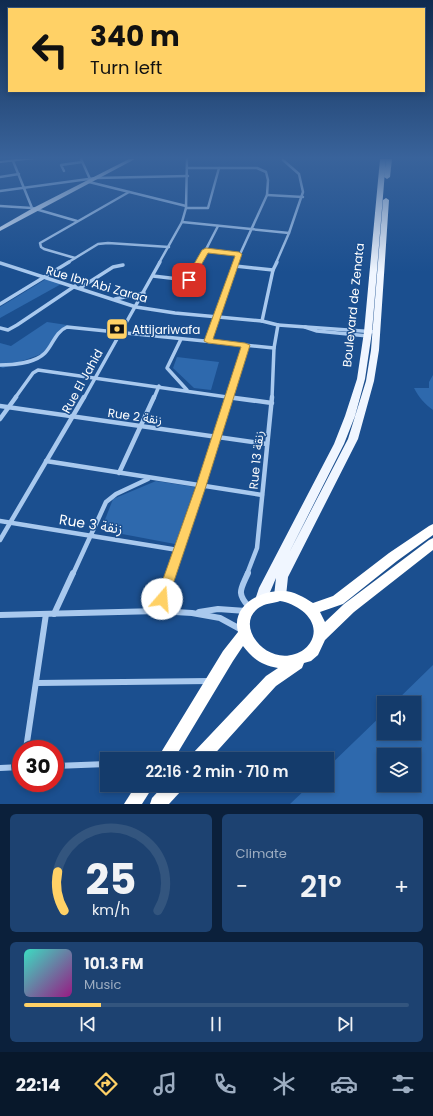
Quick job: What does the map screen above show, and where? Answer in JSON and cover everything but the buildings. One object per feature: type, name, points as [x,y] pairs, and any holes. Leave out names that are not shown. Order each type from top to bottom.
[{"type":"highway","points":[[310,608],[326,605],[338,600],[393,557],[433,529]]},
{"type":"highway","points":[[320,636],[349,608],[433,543]]},
{"type":"highway","points":[[205,752],[271,681],[303,658],[315,649],[320,636],[320,626],[316,617],[310,608],[302,602],[292,598],[280,596],[270,597],[253,606],[243,624],[243,632],[248,644],[256,653],[267,659],[279,662],[292,662],[303,658]]},
{"type":"highway","points":[[169,752],[243,632]]},
{"type":"highway","points":[[132,804],[141,792]]},
{"type":"highway","points":[[158,804],[169,792]]},
{"type":"main road","name":"Boulevard de Zenata","points":[[280,596],[282,576],[353,439],[370,382],[370,350],[383,197]]},
{"type":"main road","name":"Boulevard de Zenata","points":[[253,606],[265,588],[339,444],[350,416],[370,350]]},
{"type":"street","points":[[28,197],[33,208]]},
{"type":"street","points":[[1,228],[33,208],[57,197]]},
{"type":"street","points":[[75,258],[44,249],[40,245],[42,242],[120,197]]},
{"type":"street","points":[[145,197],[186,207],[208,208],[211,197]]},
{"type":"street","name":"Rue El Jahid","points":[[0,540],[73,418],[94,378],[144,293],[182,222],[186,207],[187,197]]},
{"type":"street","points":[[208,341],[239,254],[252,229],[265,197]]},
{"type":"street","points":[[294,197],[303,197],[290,233],[274,270],[262,321],[278,325],[305,327],[317,330],[372,334]]},
{"type":"street","points":[[0,206],[33,208],[78,221]]},
{"type":"street","points":[[182,222],[290,233]]},
{"type":"street","points":[[153,276],[189,280],[218,226]]},
{"type":"street","points":[[0,304],[94,246],[102,243],[169,247]]},
{"type":"street","points":[[206,250],[239,254]]},
{"type":"street","name":"Rue Ibn Abi Zaraa","points":[[0,263],[44,278],[75,286],[136,307],[262,321]]},
{"type":"street","points":[[80,288],[109,269],[123,265]]},
{"type":"street","points":[[235,266],[274,270]]},
{"type":"street","points":[[0,328],[8,330],[17,325],[75,286]]},
{"type":"street","points":[[112,299],[144,293]]},
{"type":"street","name":"Rue 13 زنقة","points":[[253,606],[242,599],[240,593],[257,548],[272,402],[274,348],[278,325]]},
{"type":"street","points":[[0,365],[15,364],[44,354],[65,327],[274,348]]},
{"type":"street","points":[[181,339],[167,368],[187,390]]},
{"type":"street","points":[[158,611],[201,486],[245,345]]},
{"type":"street","points":[[0,419],[36,371],[272,402]]},
{"type":"street","points":[[119,473],[159,386]]},
{"type":"street","name":"Rue 2 زنقة","points":[[0,406],[73,418],[267,444]]},
{"type":"street","points":[[46,461],[262,495]]},
{"type":"street","points":[[54,614],[106,502],[116,494],[149,478]]},
{"type":"street","name":"Rue 3 زنقة","points":[[0,521],[178,550]]},
{"type":"street","points":[[192,613],[253,606]]},
{"type":"street","points":[[0,615],[158,611],[192,613],[220,618],[243,632]]},
{"type":"street","points":[[27,740],[46,614]]},
{"type":"street","points":[[36,682],[213,680]]},
{"type":"street","points":[[64,766],[100,764]]},
{"type":"street","points":[[0,768],[12,767]]},
{"type":"shaded area","points":[[46,279],[63,283],[0,318],[0,307]]},
{"type":"shaded area","points":[[47,322],[67,325],[47,352],[3,368],[0,367],[0,343],[11,346]]},
{"type":"shaded area","points":[[177,357],[219,362],[211,390],[194,388],[173,368]]},
{"type":"shaded area","points":[[433,375],[433,410],[422,400],[414,388],[429,388],[429,382]]},
{"type":"shaded area","points":[[156,481],[195,487],[175,544],[101,530],[113,499]]},
{"type":"shaded area","points":[[433,665],[433,804],[290,804],[303,792],[334,792],[334,761],[377,720],[377,740],[421,740],[421,696],[401,696]]},
{"type":"place","name":"Attijariwafa","points":[[117,329]]},
{"type":"route","points":[[162,599],[201,486],[245,345],[208,341],[239,254],[206,250],[189,280]]}]
